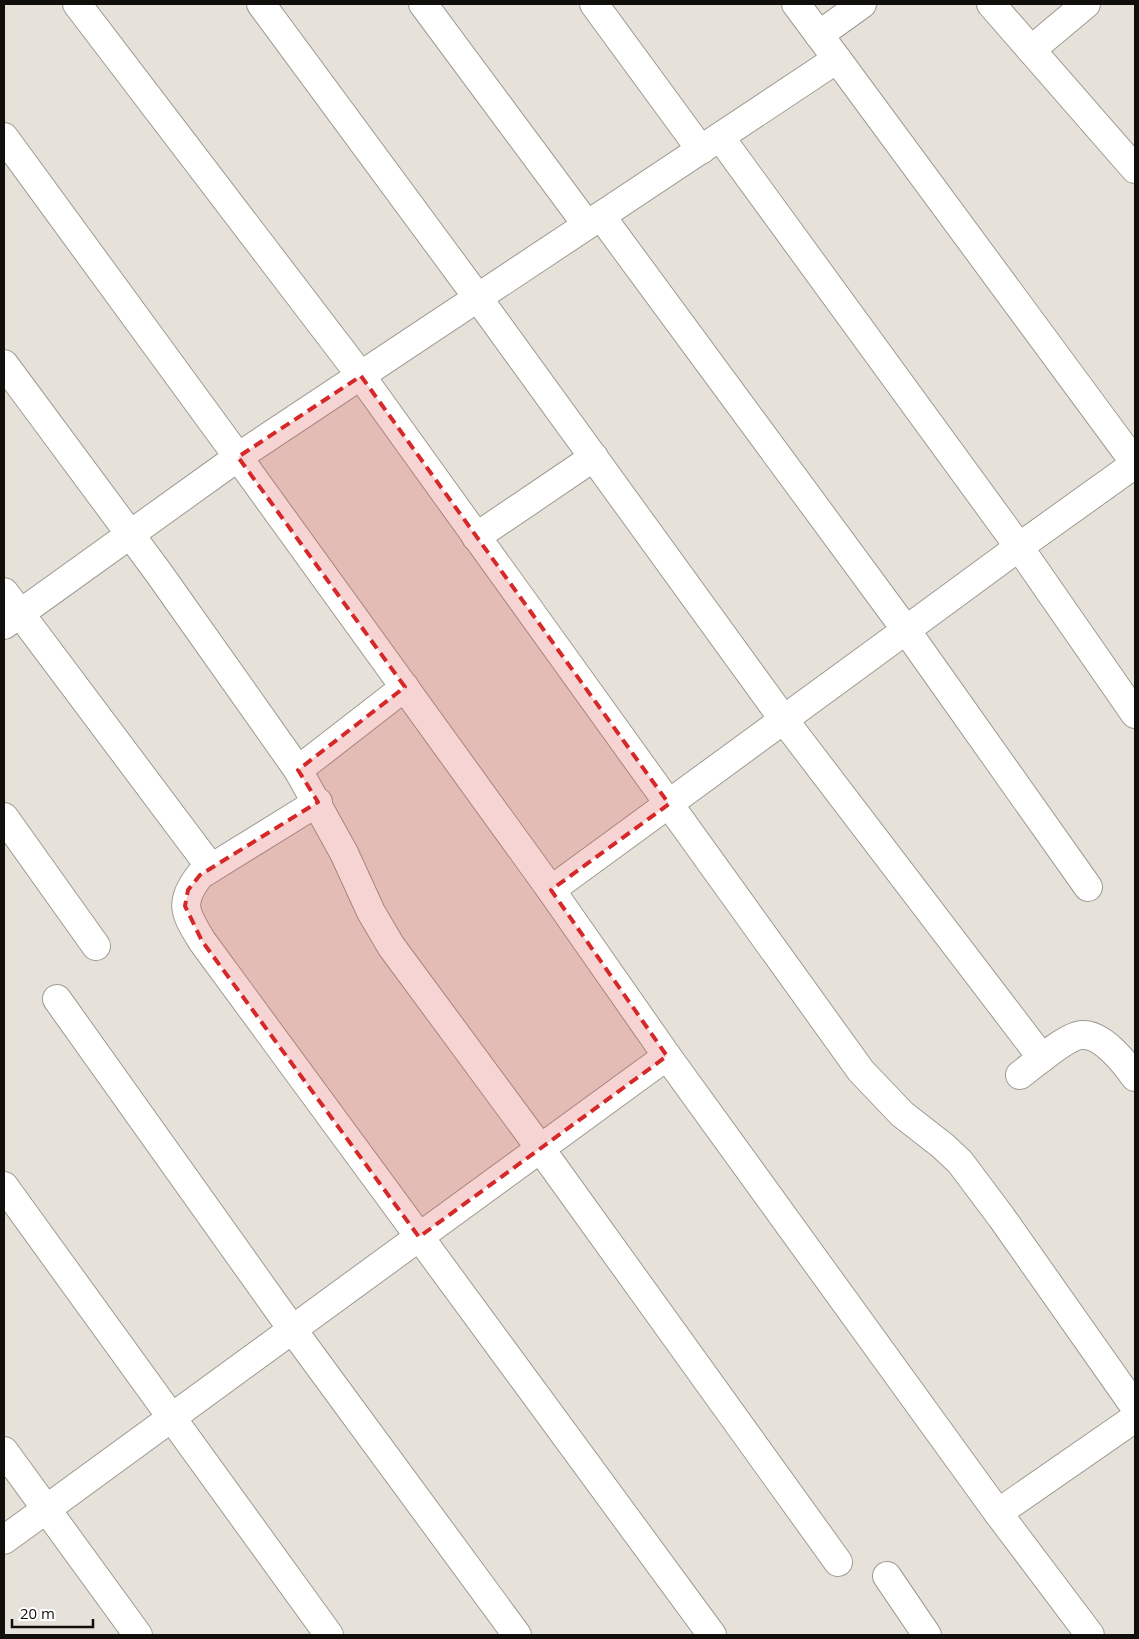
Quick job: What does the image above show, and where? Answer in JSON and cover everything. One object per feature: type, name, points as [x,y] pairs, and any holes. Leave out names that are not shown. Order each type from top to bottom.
[{"type":"street","points":[[77,4],[361,376],[861,1071],[902,1114],[960,1162],[1002,1218],[1135,1407]]},
{"type":"street","points":[[261,4],[478,298],[784,720],[1042,1058]]},
{"type":"street","points":[[423,4],[594,221],[906,630],[1088,887]]},
{"type":"street","points":[[594,4],[711,143],[1019,547],[1135,714]]},
{"type":"street","points":[[551,890],[1135,464],[796,4]]},
{"type":"street","points":[[819,35],[862,4]]},
{"type":"street","points":[[991,4],[1135,169]]},
{"type":"street","points":[[1031,50],[1086,4]]},
{"type":"street","points":[[211,868],[9,610],[130,534],[238,457],[838,60]]},
{"type":"street","points":[[4,137],[405,687],[551,890],[667,1056],[998,1513],[1090,1635]]},
{"type":"street","points":[[4,364],[130,534],[298,770],[318,802],[371,912],[391,946],[540,1148],[838,1562]]},
{"type":"street","points":[[476,536],[594,457]]},
{"type":"street","points":[[298,770],[405,687]]},
{"type":"street","points":[[318,802],[200,875],[188,890],[185,906],[192,923],[202,941],[712,1635]]},
{"type":"street","points":[[4,818],[96,946]]},
{"type":"street","points":[[57,998],[292,1329],[517,1635]]},
{"type":"street","points":[[1020,1075],[1070,1039],[1081,1034],[1093,1037],[1118,1056],[1135,1077]]},
{"type":"street","points":[[4,1540],[667,1056]]},
{"type":"street","points":[[4,1186],[329,1635]]},
{"type":"street","points":[[998,1513],[1135,1418]]},
{"type":"street","points":[[4,1451],[138,1635]]},
{"type":"street","points":[[887,1576],[927,1635]]},
{"type":"highlighted area","points":[[361,376],[669,804],[551,890],[667,1056],[419,1237],[202,941],[185,906],[188,890],[200,875],[318,802],[298,770],[405,687],[238,457]]}]
